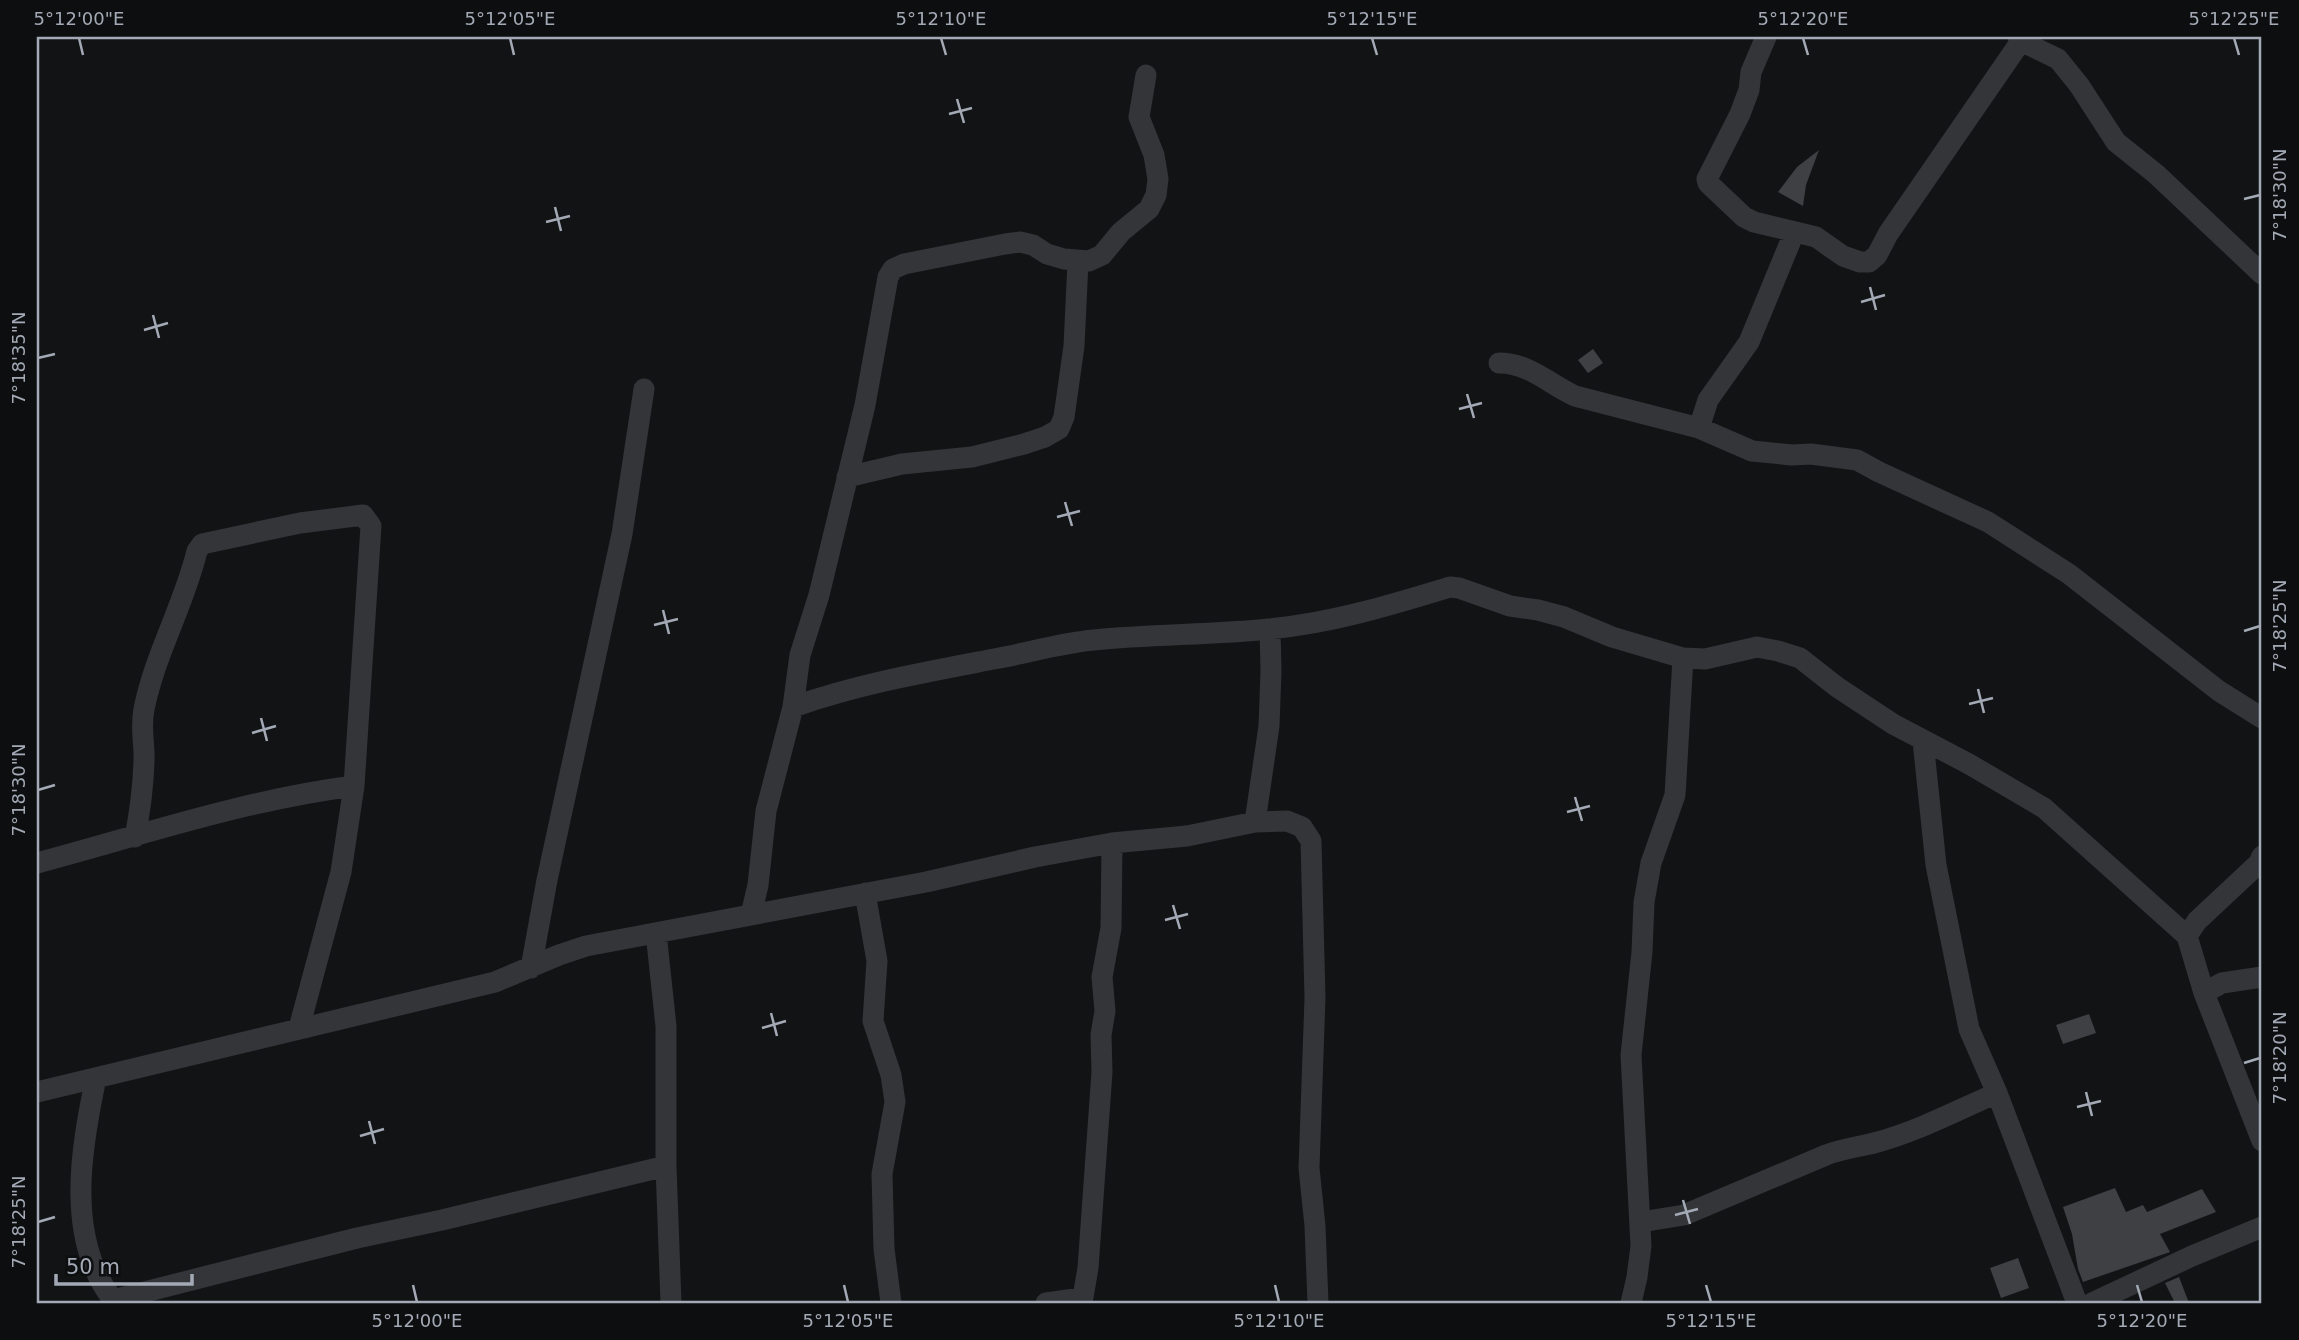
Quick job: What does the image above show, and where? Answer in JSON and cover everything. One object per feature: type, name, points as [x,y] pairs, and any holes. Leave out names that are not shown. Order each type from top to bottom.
[{"type":"street","points":[[1766,37],[1751,72],[1740,114],[1707,179],[1710,186],[1754,222],[1816,237],[1843,256],[1869,262],[1877,255],[2019,39],[2058,59],[2079,85],[2116,142],[2156,174],[2262,274]]},
{"type":"street","points":[[751,915],[758,885],[766,811],[793,707],[800,654],[819,595],[865,405],[888,277],[893,269],[904,264],[985,246],[1020,243],[1033,245],[1047,254],[1078,262],[1089,261],[1102,255],[1121,232],[1149,209],[1156,195],[1158,179],[1154,155],[1139,117],[1146,75]]},
{"type":"street","points":[[1699,428],[1708,400],[1749,342],[1794,233]]},
{"type":"street","points":[[847,477],[902,464],[972,457],[1024,444],[1059,429],[1064,417],[1074,346],[1078,262]]},
{"type":"street","points":[[1499,363],[1514,363],[1526,367],[1575,396],[1699,428],[1752,451],[1857,460],[1988,522],[2069,575],[2220,691],[2262,718]]},
{"type":"street","points":[[531,968],[550,866],[622,534],[644,389]]},
{"type":"street","points":[[135,837],[144,771],[141,733],[144,709],[156,663],[197,551],[202,544],[300,523],[363,515],[371,526],[354,786],[341,872],[299,1028]]},
{"type":"street","points":[[793,707],[832,693],[910,674],[1051,646],[1092,640],[1269,629],[1367,613],[1455,587],[1510,606],[1564,617],[1612,637],[1683,658],[1706,659],[1757,647],[1778,651],[1800,658],[1837,687],[1923,741],[1969,764],[2043,808],[2187,936],[2204,993],[2262,1141]]},
{"type":"street","points":[[1255,822],[1269,726],[1269,629]]},
{"type":"street","points":[[1631,1303],[1637,1278],[1641,1222],[1632,1055],[1646,889],[1651,863],[1675,795],[1683,658]]},
{"type":"street","points":[[1923,741],[1936,865],[1969,1029],[1997,1093],[2077,1303]]},
{"type":"street","points":[[37,863],[241,806],[301,793],[354,786]]},
{"type":"street","points":[[37,1092],[495,982],[586,946],[1112,843],[1186,836],[1255,822],[1287,821],[1302,827],[1311,841],[1315,998],[1309,1168],[1315,1226],[1318,1303]]},
{"type":"street","points":[[1046,1303],[1082,1300],[1088,1268],[1102,1072],[1101,1035],[1105,1011],[1102,977],[1111,928],[1112,843]]},
{"type":"street","points":[[2187,936],[2197,921],[2259,863],[2262,856]]},
{"type":"street","points":[[865,893],[877,961],[873,1021],[891,1075],[895,1101],[882,1174],[884,1249],[891,1303]]},
{"type":"street","points":[[656,933],[666,1026],[666,1166],[671,1303]]},
{"type":"street","points":[[2204,993],[2222,983],[2262,978]]},
{"type":"street","points":[[96,1078],[86,1127],[81,1180],[82,1220],[95,1268],[112,1302],[357,1238],[666,1166]]},
{"type":"street","points":[[1641,1222],[1684,1215],[1826,1155],[1914,1129],[1997,1093]]},
{"type":"street","points":[[2092,1303],[2262,1227]]},
{"type":"building","points":[[1819,150],[1806,185],[1803,206],[1778,192],[1797,167]]},
{"type":"building","points":[[1593,349],[1603,363],[1588,373],[1578,360]]},
{"type":"building","points":[[2089,1014],[2096,1033],[2063,1044],[2056,1025]]},
{"type":"building","points":[[2115,1188],[2126,1212],[2143,1205],[2147,1212],[2202,1189],[2216,1212],[2160,1234],[2170,1252],[2083,1282],[2063,1207]]},
{"type":"building","points":[[2018,1258],[2029,1288],[2001,1298],[1990,1268]]},
{"type":"building","points":[[2179,1277],[2189,1303],[2175,1303],[2165,1283]]}]
